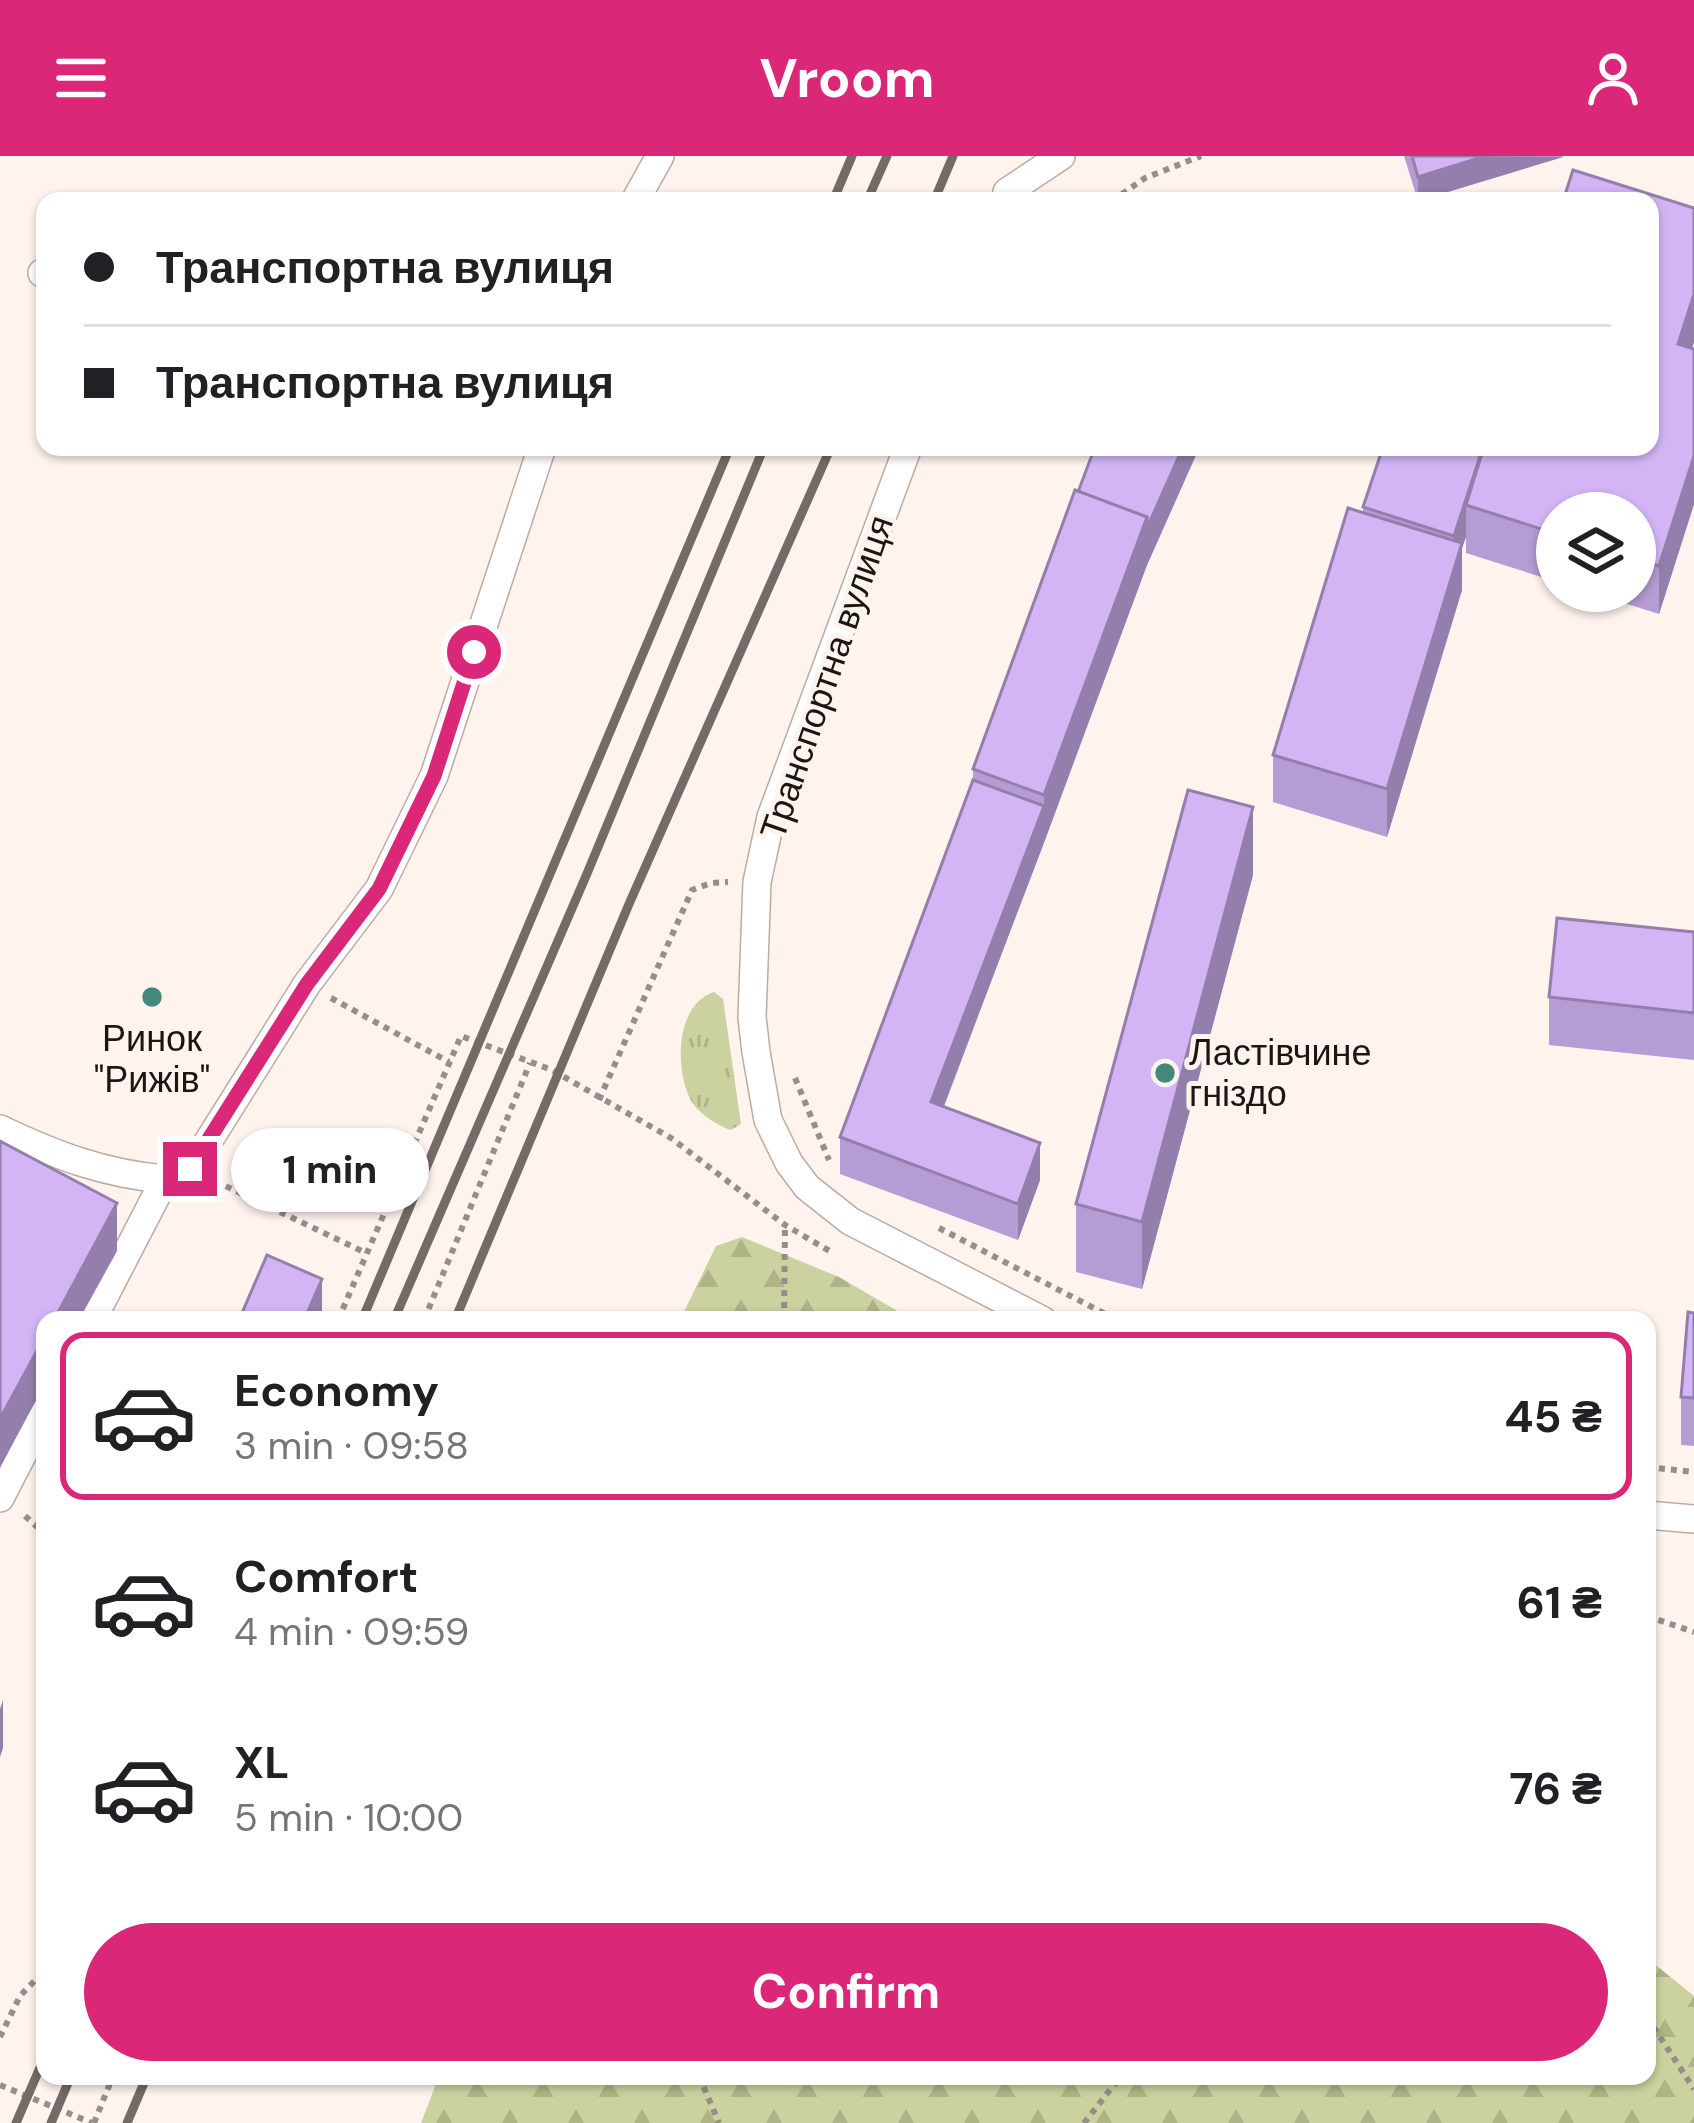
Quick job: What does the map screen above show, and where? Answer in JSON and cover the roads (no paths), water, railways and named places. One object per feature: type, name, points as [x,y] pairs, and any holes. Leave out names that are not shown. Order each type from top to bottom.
[{"type":"street","points":[[640,192],[660,156]]},
{"type":"street","points":[[1007,192],[1024,156]]},
{"type":"street","points":[[1011,192],[1061,156]]},
{"type":"street","points":[[97,1311],[178,1174],[307,984],[379,889],[434,776],[539,456]]},
{"type":"street","name":"Транспортна вулиця","points":[[905,456],[771,817],[757,882],[752,1017],[758,1067],[777,1143],[806,1187],[850,1221],[1025,1311]]},
{"type":"street","points":[[0,1129],[74,1163],[120,1175],[178,1174]]},
{"type":"street","points":[[0,1498],[36,1428]]},
{"type":"street","points":[[1656,1516],[1694,1519]]},
{"type":"railway","points":[[837,192],[852,156]]},
{"type":"railway","points":[[871,192],[887,156]]},
{"type":"railway","points":[[938,192],[953,156]]},
{"type":"railway","points":[[366,1311],[726,456]]},
{"type":"railway","points":[[398,1311],[760,456]]},
{"type":"railway","points":[[459,1311],[629,904],[827,456]]},
{"type":"railway","points":[[16,2123],[36,2077]]},
{"type":"railway","points":[[51,2123],[67,2085]]},
{"type":"railway","points":[[127,2123],[143,2085]]},
{"type":"place","name":"Ринок \"Рижів\"","points":[[152,997]]},
{"type":"place","name":"Ластівчине гніздо","points":[[1165,1073]]}]
